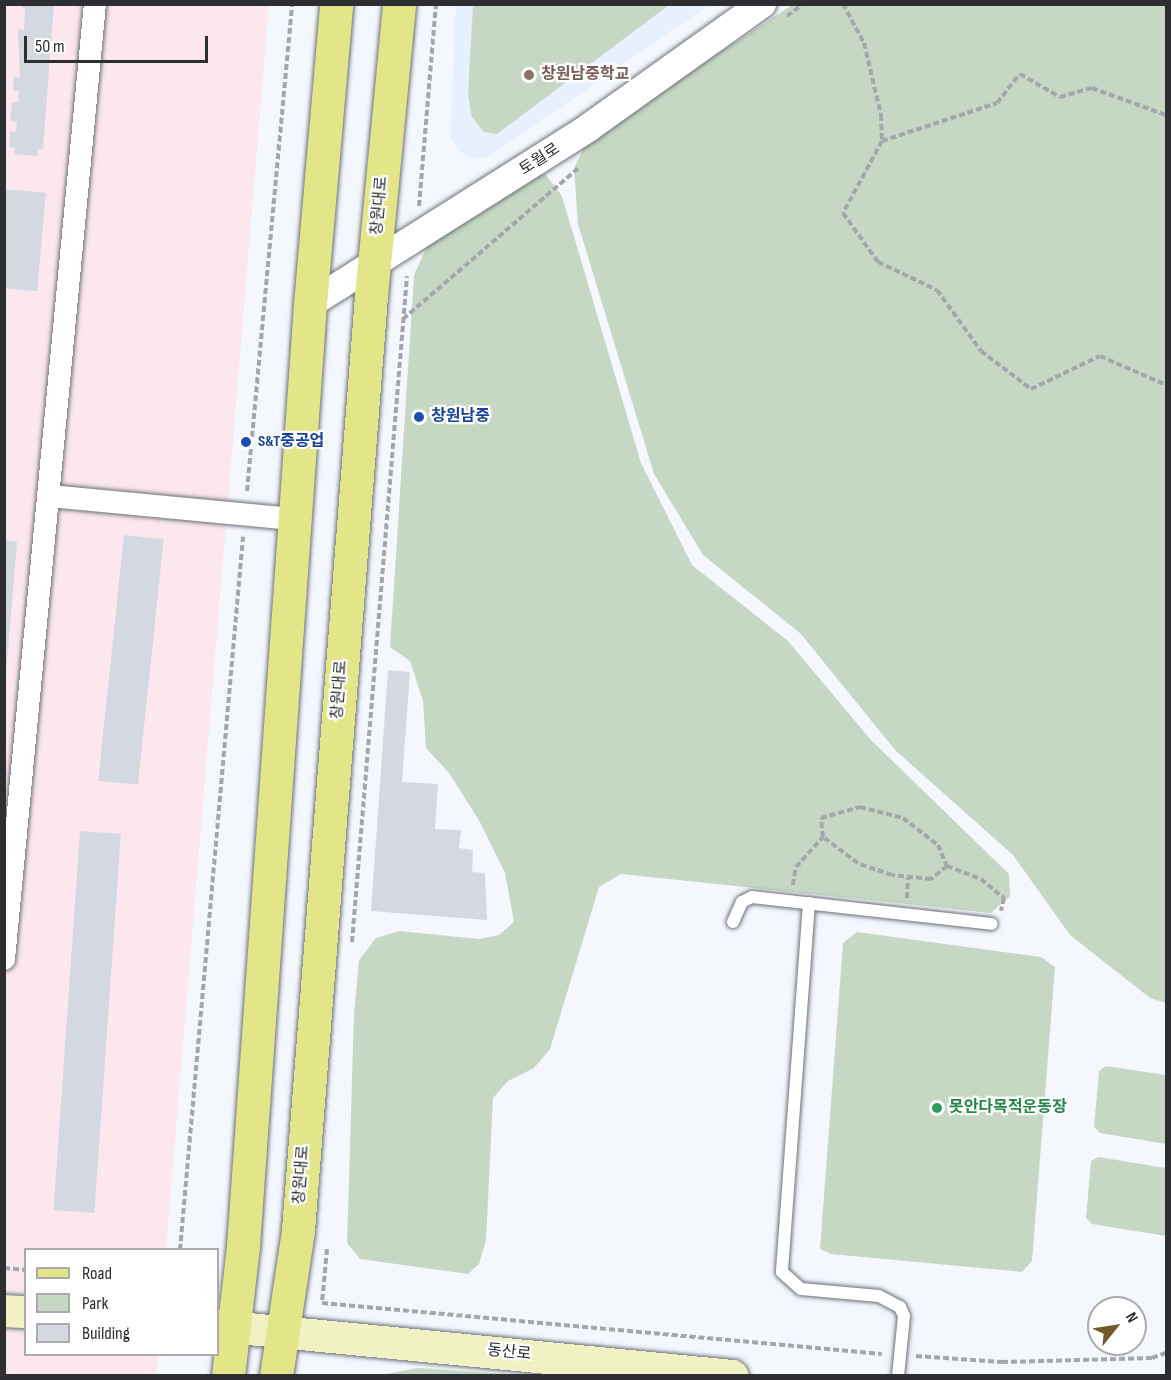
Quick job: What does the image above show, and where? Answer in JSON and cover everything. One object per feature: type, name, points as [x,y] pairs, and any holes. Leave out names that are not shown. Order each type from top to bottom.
[{"type":"main road","points":[[228,1376],[226,1326],[243,1246],[310,304],[336,4]]},
{"type":"main road","name":"창원대로","points":[[276,1376],[298,1230],[375,263],[399,4]]},
{"type":"main road","points":[[4,1311],[24,1312]]},
{"type":"main road","name":"동산로","points":[[226,1326],[733,1376]]},
{"type":"street","points":[[4,959],[50,496],[95,4]]},
{"type":"street","name":"토월로","points":[[310,304],[773,11]]},
{"type":"street","points":[[50,496],[295,519]]},
{"type":"lane","points":[[733,922],[742,902],[752,897],[991,924]]},
{"type":"lane","points":[[809,903],[782,1272],[801,1289],[892,1300],[904,1316],[898,1376]]},
{"type":"path","points":[[180,1248],[292,4]]},
{"type":"path","points":[[419,206],[436,4]]},
{"type":"path","points":[[773,11],[803,4]]},
{"type":"path","points":[[843,4],[864,43],[881,115],[882,141],[843,213],[878,262],[937,290],[981,351],[1031,389],[1100,356],[1167,385]]},
{"type":"path","points":[[882,141],[997,103],[1020,74],[1060,98],[1092,88],[1167,115]]},
{"type":"path","points":[[403,319],[587,160]]},
{"type":"path","points":[[351,947],[407,276]]},
{"type":"path","points":[[947,866],[931,879],[892,875],[858,863],[823,837],[821,818],[860,807],[903,818],[938,845],[947,866],[981,879],[1004,898],[1004,908],[991,924]]},
{"type":"path","points":[[789,901],[796,867],[823,837]]},
{"type":"path","points":[[327,1244],[322,1303],[1002,1362],[1152,1358],[1167,1353]]},
{"type":"path","points":[[4,1268],[24,1270]]},
{"type":"shaded area","points":[[5,5],[269,5],[166,1248],[24,1248],[24,1356],[158,1356],[156,1375],[5,1376]]},
{"type":"shaded area","name":"창원남중학교","points":[[456,5],[709,5],[488,157],[472,159],[458,151],[450,135]]},
{"type":"green space","name":"창원남중학교","points":[[473,4],[669,5],[497,134],[484,132],[472,117],[468,95]]},
{"type":"green space","points":[[792,5],[1166,5],[1166,1003],[1150,998],[1070,935],[1013,855],[895,750],[801,634],[703,555],[654,474],[578,224],[574,168],[588,139]]},
{"type":"green space","points":[[545,174],[562,196],[641,463],[692,565],[788,641],[871,740],[1009,874],[1010,896],[991,913],[621,874],[599,887],[550,1049],[534,1068],[508,1081],[493,1098],[486,1240],[479,1264],[468,1274],[360,1259],[347,1243],[354,1014],[359,960],[376,938],[399,931],[479,939],[499,935],[514,922],[505,873],[480,822],[449,773],[426,748],[423,701],[410,661],[390,647],[414,275],[429,242],[516,179]]},
{"type":"green space","name":"못안다목적운동장","points":[[857,932],[1041,957],[1055,967],[1032,1261],[1022,1272],[831,1254],[820,1249],[843,943]]},
{"type":"green space","points":[[1106,1066],[1166,1075],[1166,1144],[1100,1133],[1094,1127],[1099,1071]]},
{"type":"green space","points":[[1098,1157],[1166,1168],[1166,1236],[1092,1224],[1086,1218],[1091,1161]]},
{"type":"green space","points":[[417,1368],[522,1375],[381,1375]]},
{"type":"building","points":[[19,4],[54,4],[43,149],[38,149],[37,156],[14,154],[15,148],[9,147],[10,131],[16,132],[17,122],[10,121],[12,102],[18,102],[19,91],[13,91],[14,77],[20,77],[18,29],[24,30],[25,9]]},
{"type":"building","points":[[4,189],[46,193],[37,291],[4,288]]},
{"type":"building","points":[[124,535],[164,539],[138,785],[98,781]]},
{"type":"building","points":[[4,540],[17,542],[6,674],[4,674]]},
{"type":"building","points":[[388,670],[410,672],[402,782],[438,784],[435,829],[461,830],[459,848],[473,850],[472,872],[485,873],[487,920],[371,911]]},
{"type":"building","points":[[80,831],[121,834],[94,1213],[53,1210]]},
{"type":"place","name":"창원남중학교","points":[[529,75]]},
{"type":"place","name":"창원남중","points":[[419,417]]},
{"type":"place","name":"S&T중공업","points":[[246,442]]},
{"type":"place","name":"못안다목적운동장","points":[[937,1108]]}]
